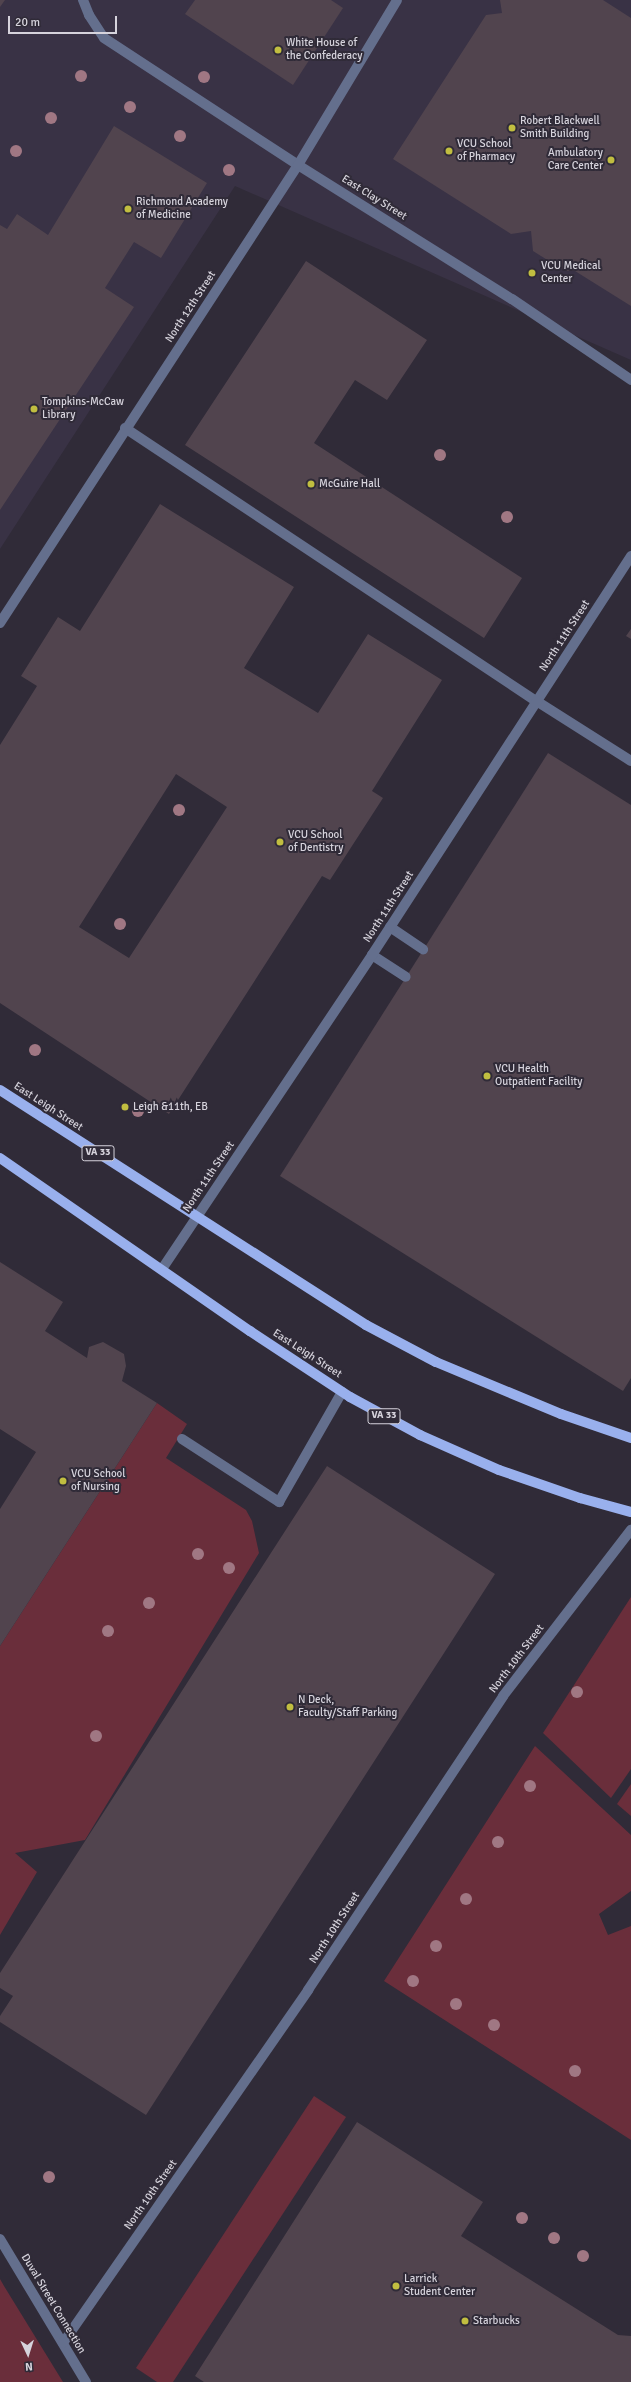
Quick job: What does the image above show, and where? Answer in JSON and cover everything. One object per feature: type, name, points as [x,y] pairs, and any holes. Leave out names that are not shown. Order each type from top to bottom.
[{"type":"main road","name":"East Leigh Street","points":[[0,1090],[360,1321],[436,1362],[561,1414],[631,1438]]},
{"type":"main road","name":"East Leigh Street","points":[[0,1158],[162,1269],[269,1345],[342,1392],[389,1419],[461,1454],[546,1487],[631,1512]]},
{"type":"street","name":"East Clay Street","points":[[83,0],[89,15],[104,38],[298,165],[512,298],[631,380]]},
{"type":"street","name":"North 12th Street","points":[[0,623],[125,428],[298,165],[397,0]]},
{"type":"street","points":[[125,428],[538,702],[631,761]]},
{"type":"street","name":"North 11th Street","points":[[162,1269],[372,955],[538,702],[631,556]]},
{"type":"street","points":[[390,927],[424,949]]},
{"type":"street","points":[[372,955],[406,977]]},
{"type":"street","points":[[182,1439],[279,1502],[342,1392]]},
{"type":"street","name":"North 10th Street","points":[[63,2343],[308,1990],[503,1696],[631,1530]]},
{"type":"street","name":"Duval Street Connection","points":[[0,2239],[86,2382]]},
{"type":"shaded area","name":"VCU Medical Center","points":[[0,0],[631,0],[631,360],[235,186],[0,549]]},
{"type":"shaded area","points":[[157,1403],[187,1424],[166,1458],[246,1510],[252,1521],[259,1553],[85,1840],[15,1853],[37,1872],[0,1935],[0,1646]]},
{"type":"shaded area","points":[[631,1597],[631,1769],[611,1798],[543,1733]]},
{"type":"shaded area","points":[[535,1746],[631,1835],[631,1891],[599,1914],[608,1935],[631,1926],[631,2140],[384,1981]]},
{"type":"shaded area","points":[[631,1784],[631,1816],[617,1804]]},
{"type":"shaded area","points":[[314,2096],[346,2117],[173,2382],[157,2382],[136,2368]]},
{"type":"shaded area","points":[[0,2279],[4,2286],[63,2382],[0,2382]]},
{"type":"building","points":[[0,0],[5,0],[0,7]]},
{"type":"building","name":"White House of the Confederacy","points":[[195,0],[331,0],[343,8],[293,85],[185,14]]},
{"type":"building","name":"Robert Blackwell Smith Building","points":[[500,0],[603,0],[631,18],[631,306],[575,271],[565,271],[533,251],[531,231],[511,234],[393,159],[486,15],[502,13]]},
{"type":"building","points":[[114,126],[207,183],[161,258],[134,242],[105,288],[134,307],[0,510],[0,225],[7,229],[17,214],[48,235]]},
{"type":"building","name":"McGuire Hall","points":[[306,261],[427,340],[387,400],[355,380],[314,443],[522,578],[484,638],[185,445]]},
{"type":"building","name":"VCU School of Dentistry","points":[[160,504],[294,587],[244,668],[318,713],[368,634],[442,680],[372,791],[383,798],[330,880],[322,876],[169,1114],[0,1003],[0,745],[37,686],[21,676],[58,617],[80,631]],"holes":[[[176,774],[227,807],[129,958],[79,927]]]},
{"type":"building","points":[[631,629],[631,639],[626,636]]},
{"type":"building","name":"VCU Health Outpatient Facility","points":[[548,753],[631,805],[631,1378],[623,1391],[280,1176]]},
{"type":"building","name":"VCU School of Nursing","points":[[0,1262],[63,1302],[45,1331],[87,1358],[89,1347],[103,1342],[124,1354],[126,1366],[122,1381],[157,1403],[0,1646],[0,1509],[36,1452],[0,1429]]},
{"type":"building","name":"N Deck, Faculty/Staff Parking","points":[[327,1466],[495,1574],[146,2115],[0,2022],[0,2016],[13,1996],[0,1988],[0,1973]]},
{"type":"building","name":"Larrick Student Center","points":[[357,2122],[483,2202],[461,2236],[618,2335],[631,2336],[631,2382],[204,2382],[195,2376]]},
{"type":"place","name":"White House of the Confederacy","points":[[278,50]]},
{"type":"place","name":"Robert Blackwell Smith Building","points":[[512,128]]},
{"type":"place","name":"VCU School of Pharmacy","points":[[449,151]]},
{"type":"place","name":"Ambulatory Care Center","points":[[611,160]]},
{"type":"place","name":"Richmond Academy of Medicine","points":[[128,209]]},
{"type":"place","name":"VCU Medical Center","points":[[532,273]]},
{"type":"place","name":"Tompkins-McCaw Library","points":[[34,409]]},
{"type":"place","name":"McGuire Hall","points":[[311,484]]},
{"type":"place","name":"VCU School of Dentistry","points":[[280,842]]},
{"type":"place","name":"VCU Health Outpatient Facility","points":[[487,1076]]},
{"type":"place","name":"Leigh &11th, EB","points":[[125,1107]]},
{"type":"place","name":"VCU School of Nursing","points":[[63,1481]]},
{"type":"place","name":"N Deck, Faculty/Staff Parking","points":[[290,1707]]},
{"type":"place","name":"Larrick Student Center","points":[[396,2286]]},
{"type":"place","name":"Starbucks","points":[[465,2321]]}]
